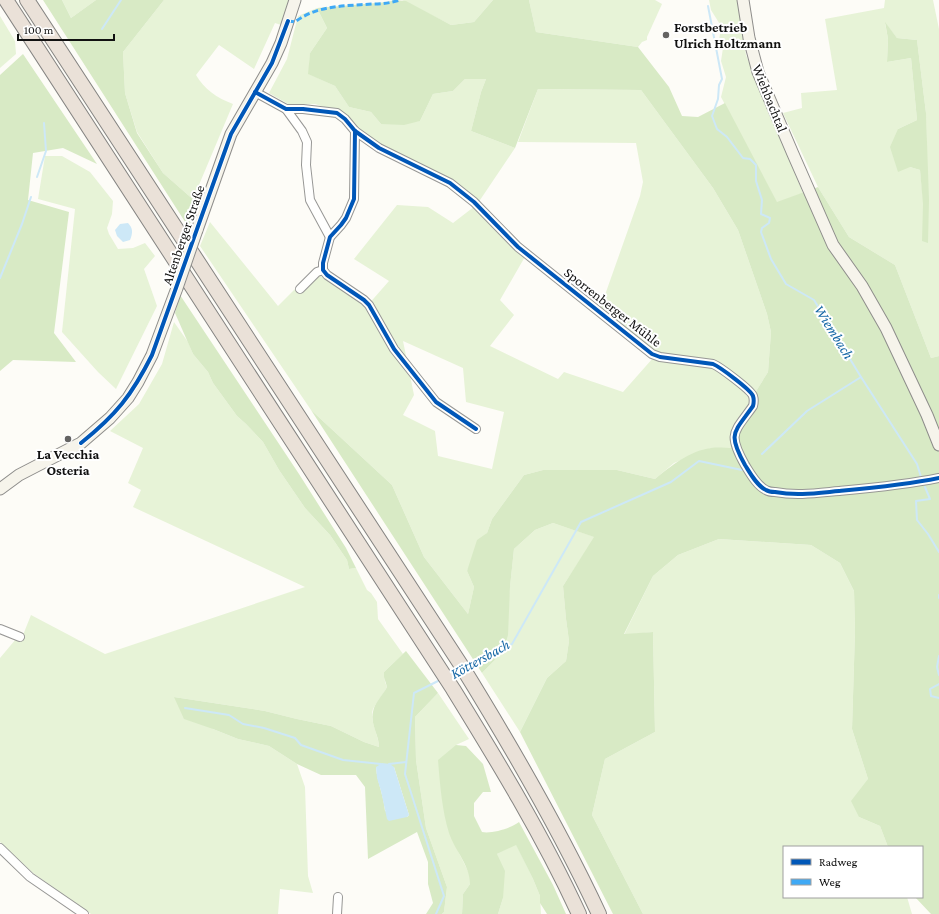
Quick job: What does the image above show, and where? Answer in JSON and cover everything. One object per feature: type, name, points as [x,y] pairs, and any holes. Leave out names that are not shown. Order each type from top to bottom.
[{"type":"highway","points":[[6,0],[420,638],[493,754],[540,837],[579,914]]},
{"type":"highway","points":[[27,0],[436,628],[509,743],[576,866],[599,914]]},
{"type":"main road","name":"Altenberger Straße","points":[[0,489],[19,475],[81,443],[100,428],[115,413],[134,387],[152,355],[231,134],[272,63],[281,43],[295,0]]},
{"type":"main road","name":"Wiehbachtal","points":[[743,0],[749,38],[758,72],[809,192],[833,245],[862,286],[886,328],[927,415],[939,445]]},
{"type":"street","name":"Sporrenberger Mühle","points":[[255,92],[286,109],[302,131],[307,142],[306,165],[308,193],[310,200],[330,237]]},
{"type":"street","name":"Sporrenberger Mühle","points":[[286,109],[303,109],[337,113],[345,119],[355,131],[388,154],[442,178],[460,190],[518,247],[652,354],[660,357],[716,365],[749,390],[754,397],[753,406],[735,432],[734,441],[748,471],[766,490],[791,495],[808,494],[894,485],[939,478]]},
{"type":"street","points":[[355,131],[354,199],[346,218],[330,237],[323,263],[323,270],[327,275],[369,305],[394,349],[436,402],[476,429]]},
{"type":"street","points":[[300,288],[317,272],[323,270]]},
{"type":"street","points":[[0,629],[20,637]]},
{"type":"street","points":[[0,848],[30,877],[84,914]]},
{"type":"street","points":[[337,914],[338,897]]},
{"type":"green space","points":[[43,0],[62,0],[71,18],[96,0],[164,0],[123,52],[125,93],[137,133],[163,173],[196,202],[189,228]]},
{"type":"green space","points":[[62,0],[96,0],[71,18]]},
{"type":"green space","points":[[164,0],[289,0],[281,25],[275,23],[254,69],[219,45],[196,75],[203,85],[222,99],[233,104],[196,192],[199,195],[196,202],[163,173],[137,132],[125,93],[123,52]]},
{"type":"green space","points":[[394,0],[406,1],[451,25],[474,22],[493,0],[529,0],[536,32],[638,47],[669,87],[682,116],[698,117],[725,103],[777,202],[818,187],[849,237],[895,265],[931,358],[939,356],[939,914],[931,914],[916,898],[923,898],[923,846],[888,846],[880,826],[859,817],[851,801],[868,779],[852,729],[855,631],[854,591],[840,563],[811,545],[719,539],[678,555],[653,576],[624,634],[653,632],[655,732],[605,759],[592,815],[643,914],[613,914],[520,732],[547,678],[566,661],[569,641],[563,586],[594,537],[553,523],[535,530],[514,549],[510,587],[508,635],[503,652],[482,673],[311,410],[392,485],[424,557],[468,614],[474,587],[467,571],[477,540],[487,533],[492,519],[524,475],[543,470],[617,470],[655,479],[667,469],[695,452],[711,448],[733,448],[733,428],[768,372],[771,332],[767,314],[738,230],[713,188],[641,90],[538,89],[515,148],[471,131],[481,92],[486,79],[465,79],[453,91],[433,94],[420,121],[404,125],[381,124],[371,112],[349,107],[335,86],[308,74],[310,53],[327,28],[317,8],[388,2]]},
{"type":"green space","points":[[402,0],[493,0],[474,22],[451,25]]},
{"type":"green space","points":[[529,0],[655,0],[662,4],[647,40],[642,42],[638,47],[536,32]]},
{"type":"green space","points":[[709,0],[738,0],[746,55],[803,193],[777,203],[721,97],[726,77],[721,61],[723,48],[719,41],[721,26],[711,10]]},
{"type":"green space","points":[[885,0],[933,0],[939,29],[939,356],[931,358],[895,265],[849,237],[818,187],[783,113],[802,108],[801,93],[837,90],[825,19],[884,8]],"holes":[[[885,23],[897,38],[917,40],[926,113],[928,243],[920,170],[910,167],[898,129],[917,120],[911,58],[887,62],[888,39]]]},
{"type":"green space","points":[[317,8],[327,28],[310,53],[309,74],[335,86],[349,107],[371,112],[381,124],[420,121],[433,94],[453,91],[465,79],[486,79],[481,92],[471,131],[515,148],[478,203],[444,175],[399,156],[362,132],[336,111],[315,104],[290,105],[269,93],[287,59],[298,16]]},
{"type":"green space","points":[[0,16],[15,41],[16,54],[0,68]]},
{"type":"green space","points":[[885,22],[897,38],[917,40],[926,113],[929,200],[928,243],[922,241],[923,204],[920,170],[910,167],[898,172],[890,147],[898,129],[917,120],[911,58],[887,62],[888,39]]},
{"type":"green space","points":[[23,54],[97,164],[63,148],[33,153],[28,200],[69,212],[54,333],[76,362],[13,360],[0,371],[0,75]]},
{"type":"green space","points":[[538,89],[641,90],[713,188],[738,230],[767,314],[771,332],[768,372],[755,393],[716,362],[655,353],[600,309],[640,196],[643,182],[636,143],[518,142]]},
{"type":"green space","points":[[45,156],[62,156],[90,172],[113,201],[112,214],[107,228],[118,249],[133,248],[145,243],[155,256],[144,269],[157,306],[116,389],[98,372],[62,332],[75,209],[38,199]]},
{"type":"green space","points":[[397,205],[428,207],[453,223],[475,206],[526,255],[500,300],[514,315],[490,346],[558,379],[564,372],[623,392],[653,358],[714,368],[750,395],[751,399],[733,448],[711,448],[674,463],[655,479],[617,470],[543,470],[524,475],[492,519],[487,533],[467,571],[474,587],[468,614],[424,557],[392,485],[311,410],[200,246],[210,222],[278,306],[313,271],[367,306],[389,281],[354,259]],"holes":[[[403,341],[463,368],[466,402],[504,412],[492,469],[438,456],[435,431],[403,415],[414,395]]]},
{"type":"green space","points":[[180,295],[299,474],[346,548],[356,568],[349,569],[347,560],[330,535],[305,508],[279,470],[263,442],[237,416],[213,383],[208,372],[193,354],[175,313]]},
{"type":"green space","points":[[174,322],[188,342],[193,354],[208,372],[213,383],[237,416],[263,442],[279,470],[305,508],[330,535],[347,560],[349,569],[356,568],[367,590],[377,602],[378,619],[403,654],[384,672],[387,687],[373,709],[372,718],[379,747],[364,742],[331,726],[265,711],[174,697],[213,729],[238,739],[269,746],[297,764],[305,787],[308,876],[313,893],[280,889],[278,914],[91,914],[33,873],[0,842],[0,658],[21,633],[23,635],[31,615],[105,654],[305,587],[133,507],[141,490],[128,483],[143,448],[110,431],[139,404],[162,364]]},
{"type":"green space","points":[[553,523],[595,537],[563,586],[569,641],[566,661],[547,678],[520,732],[482,673],[503,652],[514,549],[535,530]]},
{"type":"green space","points":[[719,539],[811,545],[840,563],[854,591],[855,631],[852,729],[868,779],[859,817],[880,826],[888,846],[783,846],[783,898],[907,898],[912,914],[643,914],[592,815],[605,759],[655,732],[653,632],[624,635],[653,576],[678,555]]},
{"type":"green space","points":[[406,651],[438,693],[415,717],[416,760],[426,828],[447,887],[444,912],[442,914],[426,914],[433,903],[428,884],[428,862],[417,832],[368,859],[365,787],[356,775],[321,775],[297,764],[269,746],[238,739],[184,719],[174,697],[265,711],[331,726],[364,742],[379,747],[372,716],[375,705],[387,687],[384,672]],"holes":[[[376,767],[394,767],[409,815],[407,817],[385,811]]]},
{"type":"green space","points":[[438,693],[469,739],[456,745],[458,851],[470,875],[470,884],[463,894],[462,914],[442,914],[444,912],[447,887],[426,828],[416,760],[415,717]]},
{"type":"green space","points":[[456,745],[466,746],[483,764],[491,792],[483,792],[474,803],[474,816],[482,832],[501,830],[519,822],[553,885],[566,914],[547,914],[540,903],[540,896],[533,879],[516,845],[497,854],[505,871],[503,898],[498,914],[462,914],[463,894],[470,884],[469,877],[465,864],[449,833],[442,797],[438,760]]},
{"type":"green space","points":[[516,844],[540,896],[541,914],[498,914],[503,898],[497,854]]},
{"type":"water","points":[[128,223],[132,229],[132,235],[130,240],[123,242],[117,236],[115,230],[120,224]]},
{"type":"water","points":[[382,763],[390,764],[394,767],[409,815],[407,817],[389,821],[387,819],[377,778],[376,767]]},
{"type":"waterway","points":[[102,29],[121,0]]},
{"type":"waterway","name":"Wiembach","points":[[708,6],[722,79],[719,85],[718,99],[712,116],[717,129],[727,137],[743,158],[750,159],[756,165],[756,181],[762,200],[761,214],[770,218],[769,223],[762,228],[761,232],[771,259],[786,284],[814,300],[917,464],[921,477]]},
{"type":"waterway","points":[[37,177],[46,151],[44,123]]},
{"type":"waterway","points":[[0,278],[22,224],[31,197]]},
{"type":"waterway","name":"Köttersbach","points":[[762,454],[807,411],[861,377]]},
{"type":"waterway","name":"Köttersbach","points":[[468,666],[512,644],[581,522],[671,482],[699,461],[742,470]]},
{"type":"waterway","name":"Wiembach","points":[[925,487],[930,499],[916,501],[917,520],[939,552]]},
{"type":"waterway","name":"Wiembach","points":[[939,656],[937,667],[939,675]]},
{"type":"waterway","name":"Köttersbach","points":[[450,675],[458,671]]},
{"type":"waterway","name":"Köttersbach","points":[[436,914],[444,896],[405,774],[414,693],[440,680]]},
{"type":"waterway","name":"Wiembach","points":[[939,684],[930,689],[931,696],[939,698]]},
{"type":"waterway","points":[[185,708],[229,715],[243,724],[264,728],[295,738],[301,745],[343,760],[381,764]]},
{"type":"waterway","points":[[389,764],[406,762]]},
{"type":"marked path","points":[[288,21],[295,22],[313,12],[332,7],[383,4],[400,0]]},
{"type":"cycle path","points":[[81,443],[104,423],[122,404],[145,369],[152,355],[231,134],[272,63],[288,21]]},
{"type":"cycle path","points":[[255,92],[286,109],[303,109],[337,113],[345,119],[355,131],[379,148],[450,183],[474,202],[518,247],[652,354],[660,357],[713,364],[735,379],[751,393],[754,401],[753,406],[737,428],[735,434],[736,446],[754,479],[767,491],[791,494],[815,493],[914,483],[939,478]]},
{"type":"cycle path","points":[[355,131],[354,199],[346,218],[330,237],[323,263],[323,270],[327,275],[369,305],[394,349],[436,402],[476,429]]},
{"type":"place","name":"Forstbetrieb Ulrich Holtzmann","points":[[666,35]]},
{"type":"place","name":"La Vecchia Osteria","points":[[68,439]]}]
